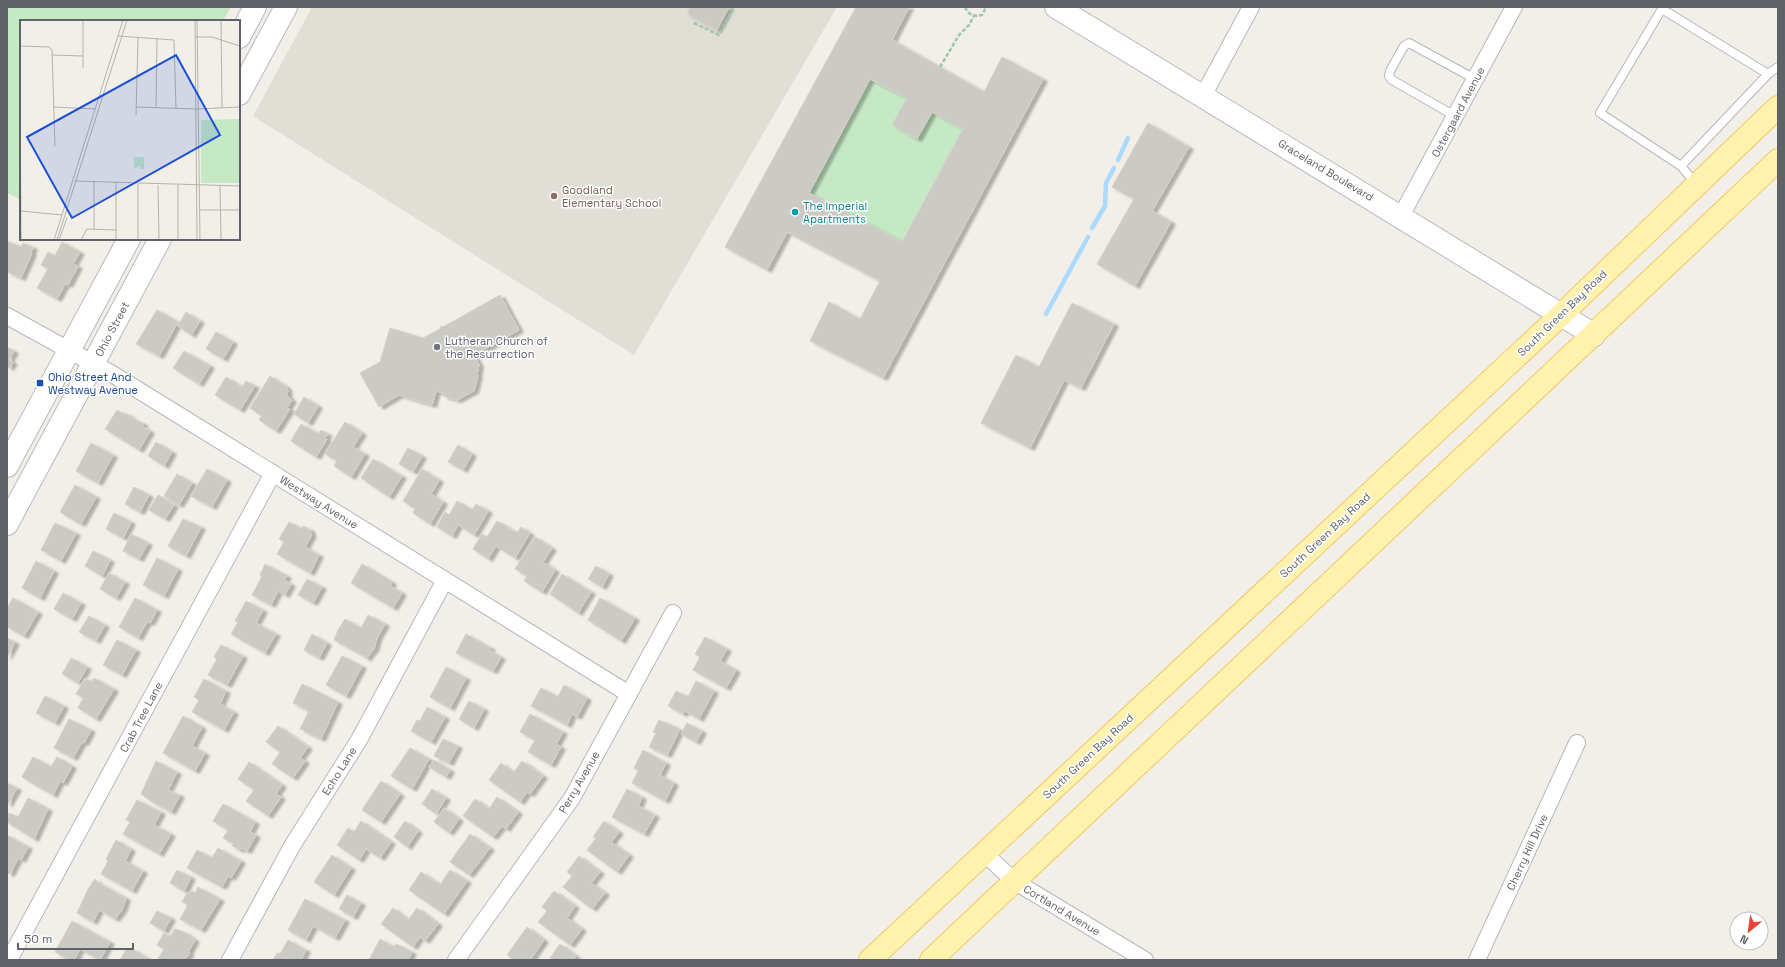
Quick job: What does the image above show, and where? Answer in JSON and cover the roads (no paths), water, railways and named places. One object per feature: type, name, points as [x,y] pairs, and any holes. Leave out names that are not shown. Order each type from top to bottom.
[{"type":"main road","name":"South Green Bay Road","points":[[870,960],[1561,315],[1778,107]]},
{"type":"main road","points":[[931,960],[1778,160]]},
{"type":"street","points":[[240,35],[255,7]]},
{"type":"street","points":[[240,92],[286,7]]},
{"type":"street","name":"Graceland Boulevard","points":[[1056,7],[1594,335]]},
{"type":"street","points":[[1203,96],[1251,7]]},
{"type":"street","name":"Ostergaard Avenue","points":[[1401,216],[1514,7]]},
{"type":"street","points":[[7,466],[128,240]]},
{"type":"street","name":"Ohio Street","points":[[7,524],[159,240]]},
{"type":"street","name":"Westway Avenue","points":[[7,316],[93,363],[629,694]]},
{"type":"street","name":"Crab Tree Lane","points":[[9,960],[273,473]]},
{"type":"street","name":"Echo Lane","points":[[230,960],[292,846],[359,740],[445,580]]},
{"type":"street","name":"Perry Avenue","points":[[456,960],[572,798],[673,613]]},
{"type":"street","name":"Cherry Hill Drive","points":[[1477,960],[1577,743]]},
{"type":"street","name":"Cortland Avenue","points":[[984,853],[1014,881],[1145,960]]},
{"type":"lane","points":[[1696,184],[1681,166],[1600,113],[1663,8],[1768,74]]},
{"type":"lane","points":[[1455,116],[1392,80],[1389,76],[1390,71],[1404,46],[1409,43],[1475,79]]},
{"type":"lane","points":[[1681,166],[1768,74],[1778,67]]},
{"type":"waterway","points":[[1118,160],[1128,138]]},
{"type":"waterway","points":[[1092,228],[1105,206],[1106,183],[1114,168]]},
{"type":"waterway","points":[[1046,314],[1088,237]]},
{"type":"place","name":"Goodland Elementary School","points":[[554,196]]},
{"type":"place","name":"The Imperial Apartments","points":[[795,212]]},
{"type":"place","name":"Lutheran Church of the Resurrection","points":[[437,347]]},
{"type":"place","name":"Ohio Street And Westway Avenue","points":[[40,383]]}]
